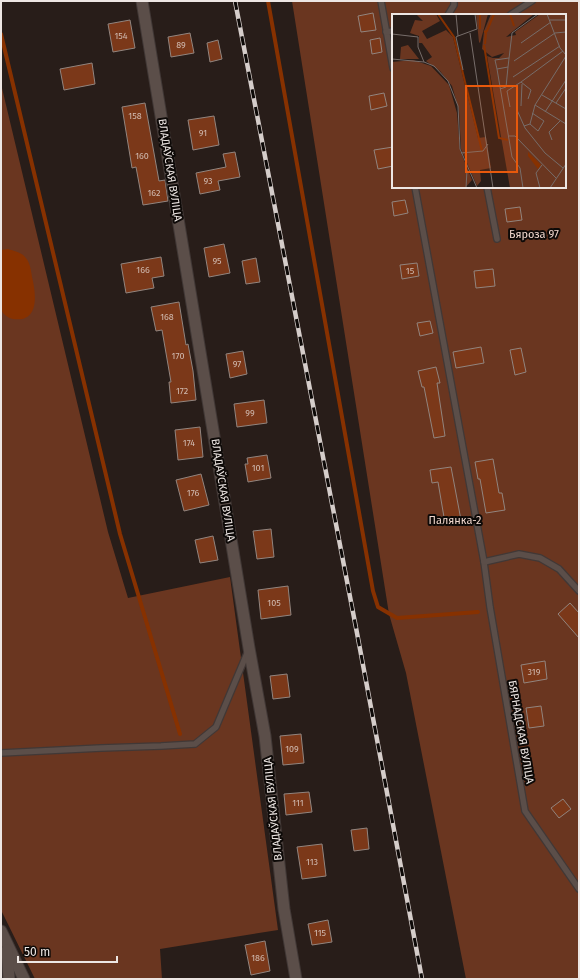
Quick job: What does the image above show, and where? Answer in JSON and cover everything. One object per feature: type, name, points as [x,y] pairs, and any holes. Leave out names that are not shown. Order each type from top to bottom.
[{"type":"street","name":"ВЛАДАЎСКАЯ ВУЛІЦА","points":[[142,1],[249,648],[265,736],[284,909],[296,979]]},
{"type":"street","points":[[1,931],[24,979]]},
{"type":"street","points":[[7,945],[9,979]]},
{"type":"lane","points":[[381,1],[392,63]]},
{"type":"lane","points":[[449,14],[454,1]]},
{"type":"lane","points":[[512,14],[532,1]]},
{"type":"lane","points":[[386,32],[392,31]]},
{"type":"lane","name":"БЯРНАДСКАЯ ВУЛІЦА","points":[[415,188],[484,562],[490,607],[525,810],[579,889]]},
{"type":"lane","points":[[487,188],[497,239]]},
{"type":"lane","points":[[484,562],[519,554],[540,558],[559,569],[579,591]]},
{"type":"lane","points":[[1,753],[195,744],[216,728],[249,648]]},
{"type":"green space","points":[[292,1],[579,1],[579,979],[466,979],[406,673],[389,614]]},
{"type":"green space","points":[[1,84],[108,532],[128,598],[230,577],[278,930],[160,949],[162,979],[35,979],[1,910]]},
{"type":"shaded area","points":[[8,249],[23,255],[27,259],[31,269],[35,291],[34,306],[32,312],[22,319],[9,318],[1,310],[1,250]]},
{"type":"building","points":[[373,13],[376,30],[361,32],[358,16]]},
{"type":"building","points":[[130,20],[135,48],[113,52],[108,24]]},
{"type":"building","points":[[190,33],[194,53],[171,57],[168,37]]},
{"type":"building","points":[[380,38],[382,52],[372,54],[370,40]]},
{"type":"building","points":[[218,40],[222,59],[210,62],[207,43]]},
{"type":"building","points":[[92,63],[95,84],[64,90],[60,69]]},
{"type":"building","points":[[384,93],[387,106],[371,110],[369,96]]},
{"type":"building","points":[[145,103],[159,181],[165,180],[168,201],[143,205],[136,167],[132,168],[122,107]]},
{"type":"building","points":[[214,116],[219,145],[193,150],[188,120]]},
{"type":"building","points":[[392,147],[392,166],[378,169],[374,150]]},
{"type":"building","points":[[235,152],[240,177],[218,181],[220,190],[200,194],[196,173],[226,167],[223,154]]},
{"type":"building","points":[[405,200],[408,213],[394,216],[392,202]]},
{"type":"building","points":[[520,207],[522,220],[507,222],[505,209]]},
{"type":"building","points":[[224,244],[230,273],[209,277],[204,248]]},
{"type":"building","points":[[161,257],[164,276],[152,278],[154,288],[126,293],[121,264]]},
{"type":"building","points":[[256,258],[260,282],[246,284],[242,261]]},
{"type":"building","points":[[417,263],[419,276],[402,279],[400,265]]},
{"type":"building","points":[[493,269],[495,286],[476,288],[474,271]]},
{"type":"building","points":[[179,302],[186,345],[188,344],[193,371],[196,400],[171,403],[169,382],[171,382],[162,330],[156,331],[151,307]]},
{"type":"building","points":[[430,321],[433,333],[420,336],[417,323]]},
{"type":"building","points":[[481,347],[484,363],[456,368],[453,352]]},
{"type":"building","points":[[521,348],[526,372],[515,375],[510,350]]},
{"type":"building","points":[[243,351],[247,374],[230,378],[226,354]]},
{"type":"building","points":[[436,367],[440,383],[437,383],[445,436],[434,438],[424,387],[422,387],[418,371]]},
{"type":"building","points":[[264,400],[267,423],[237,427],[234,404]]},
{"type":"building","points":[[200,427],[203,457],[178,460],[175,430]]},
{"type":"building","points":[[267,455],[271,478],[248,482],[245,464],[248,464],[247,458]]},
{"type":"building","points":[[493,459],[499,493],[502,493],[505,510],[486,513],[480,479],[478,479],[475,462]]},
{"type":"building","points":[[451,467],[461,520],[445,523],[438,482],[432,483],[430,470]]},
{"type":"building","points":[[201,474],[209,505],[184,511],[176,480]]},
{"type":"building","points":[[271,529],[274,557],[257,559],[253,531]]},
{"type":"building","points":[[213,536],[218,560],[200,563],[195,540]]},
{"type":"building","points":[[288,586],[291,615],[261,619],[258,590]]},
{"type":"building","points":[[570,603],[579,613],[579,638],[558,614]]},
{"type":"building","points":[[545,661],[547,679],[524,683],[521,665]]},
{"type":"building","points":[[287,674],[290,697],[273,699],[270,676]]},
{"type":"building","points":[[541,706],[544,726],[529,728],[526,708]]},
{"type":"building","points":[[301,734],[304,763],[283,765],[280,736]]},
{"type":"building","points":[[309,792],[312,812],[286,815],[284,794]]},
{"type":"building","points":[[563,799],[571,809],[559,818],[551,808]]},
{"type":"building","points":[[367,828],[369,849],[354,851],[351,830]]},
{"type":"building","points":[[322,844],[326,876],[302,879],[297,847]]},
{"type":"building","points":[[328,920],[332,942],[312,945],[308,924]]},
{"type":"building","points":[[265,941],[270,971],[251,975],[245,945]]},
{"type":"waterway","points":[[268,1],[373,591],[378,607],[397,618],[478,612]]},
{"type":"waterway","points":[[1,34],[120,534],[180,734]]},
{"type":"railway","points":[[235,1],[422,979]]},
{"type":"park label","name":"Бяроза 97","points":[[534,234]]},
{"type":"park label","name":"Палянка-2","points":[[455,520]]}]
